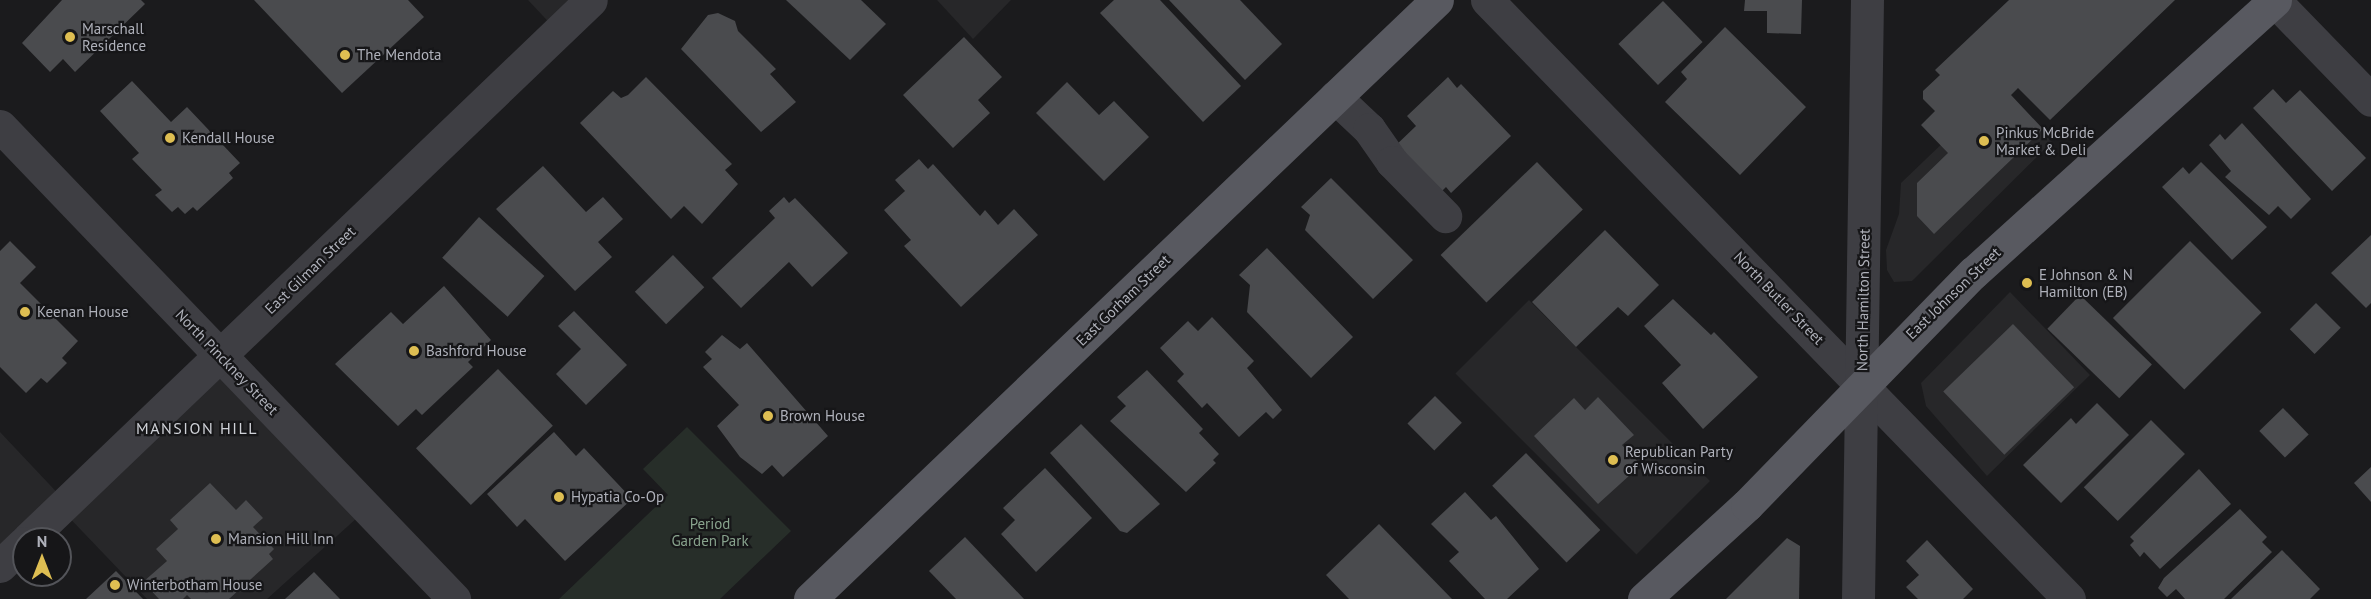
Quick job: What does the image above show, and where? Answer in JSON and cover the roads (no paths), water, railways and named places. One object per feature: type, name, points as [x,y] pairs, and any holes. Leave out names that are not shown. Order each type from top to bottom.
[{"type":"main road","name":"East Gorham Street","points":[[810,599],[1437,0]]},
{"type":"main road","name":"East Johnson Street","points":[[1644,599],[1777,475],[1862,382],[1972,273],[2274,0]]},
{"type":"street","name":"East Gilman Street","points":[[41,527],[591,0]]},
{"type":"street","name":"North Butler Street","points":[[1487,0],[1862,382],[2069,599]]},
{"type":"street","name":"North Hamilton Street","points":[[1858,599],[1867,0]]},
{"type":"street","points":[[2274,0],[2371,100]]},
{"type":"street","points":[[1335,97],[1370,129],[1392,162],[1444,216]]},
{"type":"street","name":"North Pinckney Street","points":[[0,126],[454,599]]},
{"type":"street","points":[[0,566],[12,554]]},
{"type":"place","name":"Marschall Residence","points":[[70,37]]},
{"type":"place","name":"The Mendota","points":[[345,55]]},
{"type":"place","name":"Kendall House","points":[[170,138]]},
{"type":"place","name":"Pinkus McBride Market & Deli","points":[[1984,141]]},
{"type":"place","name":"E Johnson & N Hamilton (EB)","points":[[2027,283]]},
{"type":"place","name":"Keenan House","points":[[25,312]]},
{"type":"place","name":"Bashford House","points":[[414,351]]},
{"type":"place","name":"Brown House","points":[[768,416]]},
{"type":"place","name":"Republican Party of Wisconsin","points":[[1613,460]]},
{"type":"place","name":"Hypatia Co-Op","points":[[559,497]]},
{"type":"place","name":"Mansion Hill Inn","points":[[216,539]]},
{"type":"place","name":"Winterbotham House","points":[[115,585]]},
{"type":"district","name":"MANSION HILL","points":[[197,428]]},
{"type":"park label","name":"Period Garden Park","points":[[710,532]]}]
